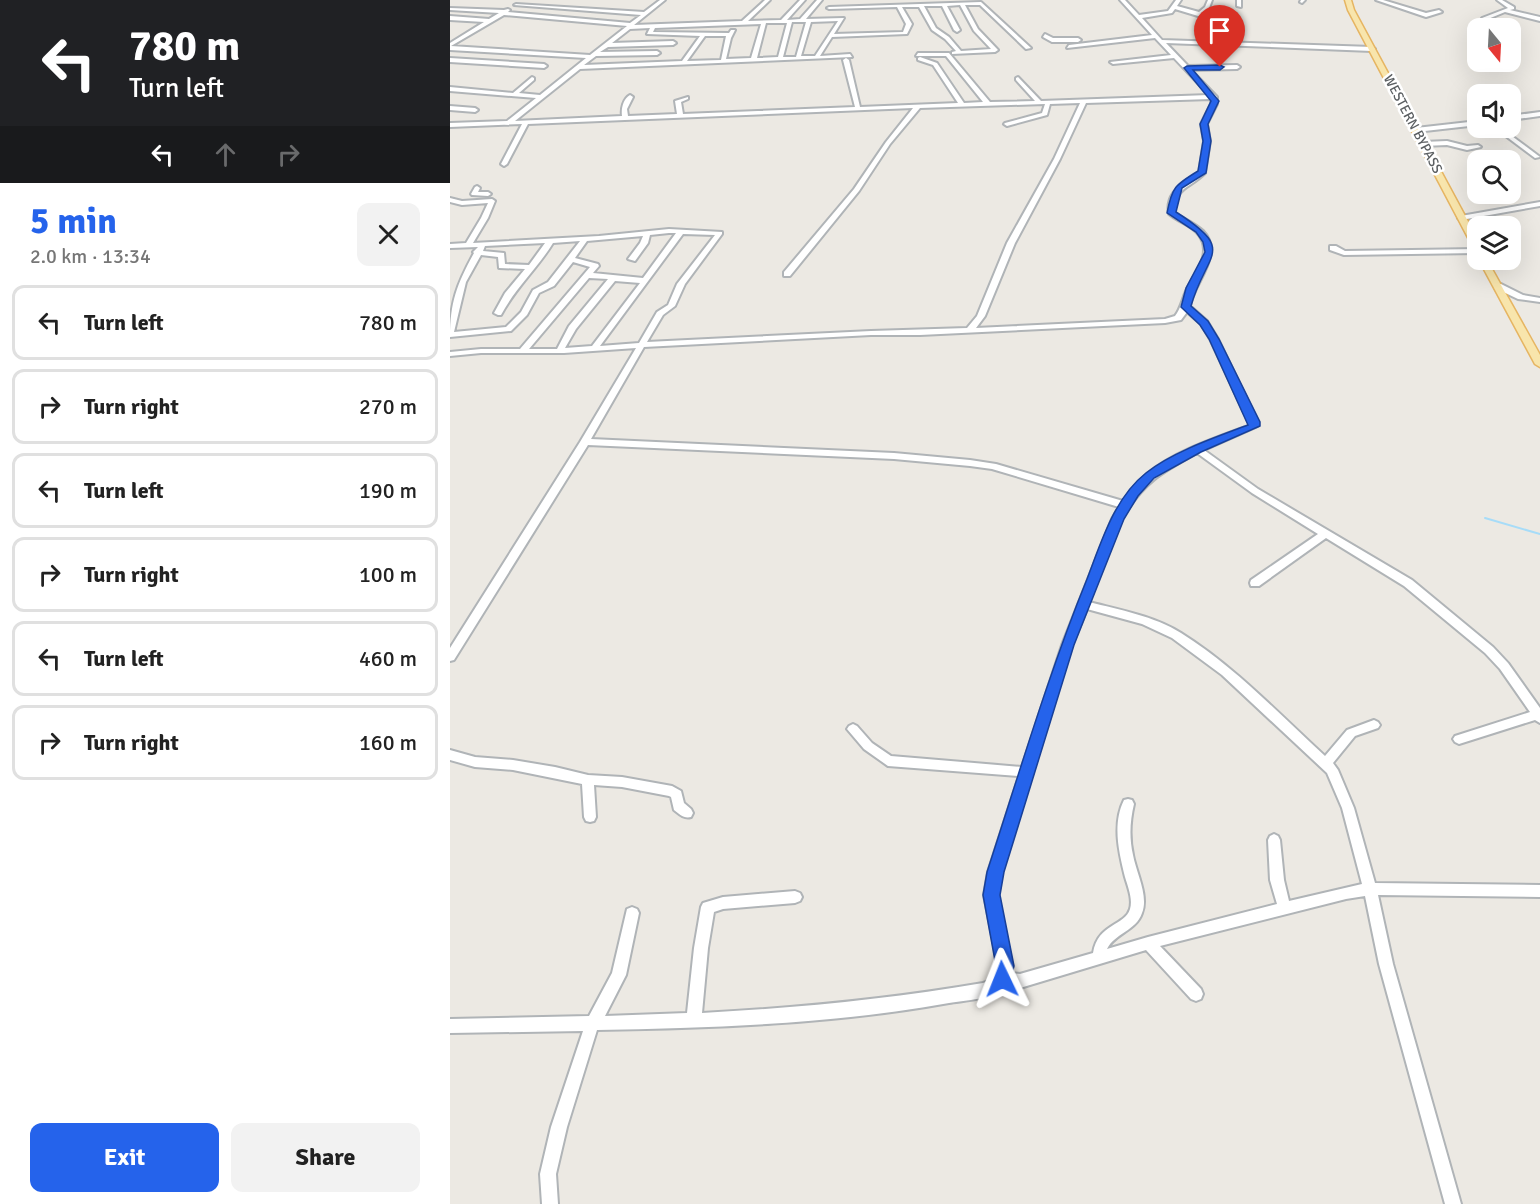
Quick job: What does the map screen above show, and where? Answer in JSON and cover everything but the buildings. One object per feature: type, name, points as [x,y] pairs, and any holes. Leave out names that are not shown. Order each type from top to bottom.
[{"type":"main road","name":"WESTERN BYPASS","points":[[1348,0],[1467,229]]},
{"type":"main road","points":[[1489,270],[1540,364]]},
{"type":"street","points":[[450,47],[523,0]]},
{"type":"street","points":[[508,123],[663,0]]},
{"type":"street","points":[[723,61],[730,35],[768,0]]},
{"type":"street","points":[[819,20],[837,0]]},
{"type":"street","points":[[450,354],[523,350],[560,351],[624,346],[638,350],[970,330],[1173,321],[1186,307],[1191,288],[1209,252],[1204,236],[1173,216],[1172,208],[1175,193],[1179,187],[1202,173],[1207,141],[1204,124],[1214,104],[1214,97],[1122,0]]},
{"type":"street","points":[[1138,17],[1169,13],[1179,0]]},
{"type":"street","points":[[1201,13],[1207,8],[1210,0]]},
{"type":"street","points":[[1378,0],[1426,15],[1439,12]]},
{"type":"street","points":[[1488,18],[1512,7],[1499,0]]},
{"type":"street","points":[[780,59],[786,21],[801,1],[819,2]]},
{"type":"street","points":[[802,20],[819,2]]},
{"type":"street","points":[[962,4],[976,30],[995,50],[919,57],[934,63],[962,105]]},
{"type":"street","points":[[829,8],[982,4],[1028,48]]},
{"type":"street","points":[[516,5],[645,14]]},
{"type":"street","points":[[944,5],[957,30]]},
{"type":"street","points":[[921,6],[934,29],[947,38],[960,53]]},
{"type":"street","points":[[830,36],[906,33],[909,24],[899,7]]},
{"type":"street","points":[[1175,7],[1201,13],[1203,16],[1217,19],[1216,21]]},
{"type":"street","points":[[450,9],[631,26],[842,19],[816,57]]},
{"type":"street","points":[[1505,11],[1540,19]]},
{"type":"street","points":[[450,18],[490,21]]},
{"type":"street","points":[[798,58],[809,20]]},
{"type":"street","points":[[754,60],[754,51],[764,22]]},
{"type":"street","points":[[654,26],[649,33],[730,35]]},
{"type":"street","points":[[684,62],[703,34]]},
{"type":"street","points":[[650,43],[659,40],[662,35]]},
{"type":"street","points":[[1045,36],[1052,40],[1079,40],[1083,44]]},
{"type":"street","points":[[1069,47],[1158,39],[1372,49]]},
{"type":"street","points":[[607,45],[673,43]]},
{"type":"street","points":[[450,47],[593,56],[657,53]]},
{"type":"street","points":[[947,54],[988,104]]},
{"type":"street","points":[[1113,62],[1175,56]]},
{"type":"street","points":[[580,66],[816,57],[848,58],[858,109]]},
{"type":"street","points":[[450,60],[544,66]]},
{"type":"street","points":[[1187,68],[1237,67]]},
{"type":"street","points":[[515,94],[532,79]]},
{"type":"street","points":[[1018,79],[1038,102]]},
{"type":"street","points":[[450,89],[541,97]]},
{"type":"street","points":[[625,118],[624,109],[630,97]]},
{"type":"street","points":[[450,125],[918,106],[1214,97]]},
{"type":"street","points":[[680,116],[678,101],[686,98]]},
{"type":"street","points":[[970,330],[981,316],[1011,243],[1057,159],[1084,101]]},
{"type":"street","points":[[1007,124],[1044,114],[1048,102]]},
{"type":"street","points":[[787,274],[857,190],[888,143],[918,106]]},
{"type":"street","points":[[450,108],[474,110]]},
{"type":"street","points":[[1521,116],[1540,114]]},
{"type":"street","points":[[1530,115],[1540,122]]},
{"type":"street","points":[[504,164],[525,123]]},
{"type":"street","points":[[1416,130],[1467,124]]},
{"type":"street","points":[[1512,138],[1538,157]]},
{"type":"street","points":[[1423,144],[1478,147]]},
{"type":"street","points":[[468,245],[488,213],[493,195],[474,194],[477,188]]},
{"type":"street","points":[[450,200],[492,201]]},
{"type":"street","points":[[1461,218],[1540,204]]},
{"type":"street","points":[[505,243],[508,232]]},
{"type":"street","points":[[450,246],[681,232],[720,233],[681,284],[671,306],[660,314],[585,442],[450,657]]},
{"type":"street","points":[[594,349],[640,284],[646,281],[681,232]]},
{"type":"street","points":[[632,260],[644,243],[647,234]]},
{"type":"street","points":[[483,244],[462,282],[450,335],[508,329],[524,313],[536,292],[551,284],[585,239]]},
{"type":"street","points":[[498,313],[505,298],[533,267],[550,241]]},
{"type":"street","points":[[1333,248],[1344,253],[1467,250]]},
{"type":"street","points":[[477,252],[501,255],[502,266],[533,267]]},
{"type":"street","points":[[523,350],[595,264],[571,259]]},
{"type":"street","points":[[586,275],[646,281]]},
{"type":"street","points":[[560,351],[572,328],[612,279]]},
{"type":"street","points":[[1498,286],[1521,297],[1540,300]]},
{"type":"street","points":[[450,1026],[694,1020],[891,1005],[994,987],[1002,979],[1005,966],[992,895],[993,882],[1026,772],[1083,604],[1125,505],[1150,476],[1197,449],[1247,431],[1254,426],[1214,339],[1204,323],[1186,307]]},
{"type":"street","points":[[585,442],[894,456],[970,463],[993,466],[1125,505]]},
{"type":"street","points":[[1197,449],[1255,491],[1408,583],[1474,636],[1504,666],[1539,714],[1459,739]]},
{"type":"street","points":[[1255,583],[1326,533]]},
{"type":"street","points":[[1083,604],[1146,621],[1176,635],[1226,672],[1326,763],[1338,780],[1348,808],[1370,890],[1386,964],[1453,1204]]},
{"type":"street","points":[[1326,763],[1351,733],[1374,725]]},
{"type":"street","points":[[853,729],[868,746],[888,761],[1026,772]]},
{"type":"street","points":[[450,755],[475,762],[672,791],[677,795],[678,806],[687,813]]},
{"type":"street","points":[[588,780],[590,817]]},
{"type":"street","points":[[1099,957],[1100,944],[1104,938],[1135,917],[1138,910],[1138,901],[1123,838],[1122,825],[1128,804]]},
{"type":"street","points":[[1274,840],[1277,880],[1285,909]]},
{"type":"street","points":[[1002,979],[1020,981],[1148,942],[1346,893],[1370,890],[1540,891]]},
{"type":"street","points":[[694,1020],[705,914],[708,908],[723,903],[795,897]]},
{"type":"street","points":[[550,1204],[548,1174],[559,1127],[592,1024],[619,975],[632,913]]},
{"type":"street","points":[[1148,942],[1196,994]]},
{"type":"waterway","points":[[1485,518],[1540,534]]},
{"type":"route","points":[[1002,979],[1005,966],[992,895],[995,872],[1067,645],[1118,519],[1125,505],[1150,476],[1197,449],[1247,431],[1254,426],[1214,339],[1204,323],[1186,307],[1191,288],[1209,252],[1208,242],[1199,231],[1171,213],[1175,193],[1179,187],[1202,173],[1207,141],[1204,124],[1215,101],[1214,97],[1187,68],[1220,67]]}]
